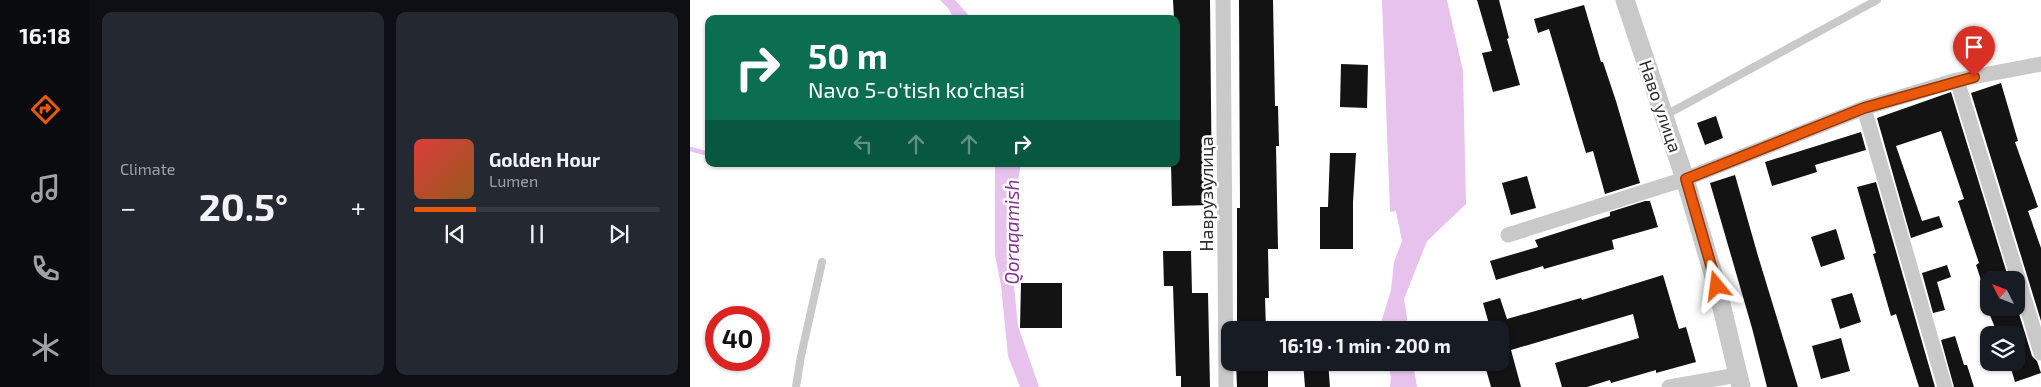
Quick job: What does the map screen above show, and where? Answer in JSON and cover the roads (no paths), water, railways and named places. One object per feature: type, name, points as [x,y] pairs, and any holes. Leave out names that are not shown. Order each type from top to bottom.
[{"type":"street","name":"Навруз улица","points":[[1223,0],[1226,387]]},
{"type":"street","name":"Наво улица","points":[[1626,0],[1686,179],[1717,286],[1739,381]]},
{"type":"street","points":[[1508,236],[1686,179],[1864,108],[1958,80],[2041,64]]},
{"type":"street","points":[[1958,80],[2041,353]]},
{"type":"street","points":[[1864,108],[1945,387]]},
{"type":"street","points":[[1669,387],[1739,381]]},
{"type":"lane","points":[[1664,116],[1877,0]]},
{"type":"lane","points":[[796,387],[822,262]]},
{"type":"water","points":[[940,0],[955,0],[968,15],[952,15]]},
{"type":"water","points":[[1382,0],[1447,0],[1463,71],[1466,204],[1427,241],[1404,299],[1408,321],[1382,321],[1391,290],[1394,262],[1402,241],[1396,211],[1390,212]]},
{"type":"water","name":"Qoraqamish","points":[[995,167],[1020,167],[1017,185],[1019,237],[1013,276],[1018,326],[1039,387],[1020,387],[1008,356],[1001,285],[995,255]]},
{"type":"water","points":[[1390,371],[1414,371],[1417,387],[1390,387]]},
{"type":"waterway","points":[[690,149],[705,153]]}]
